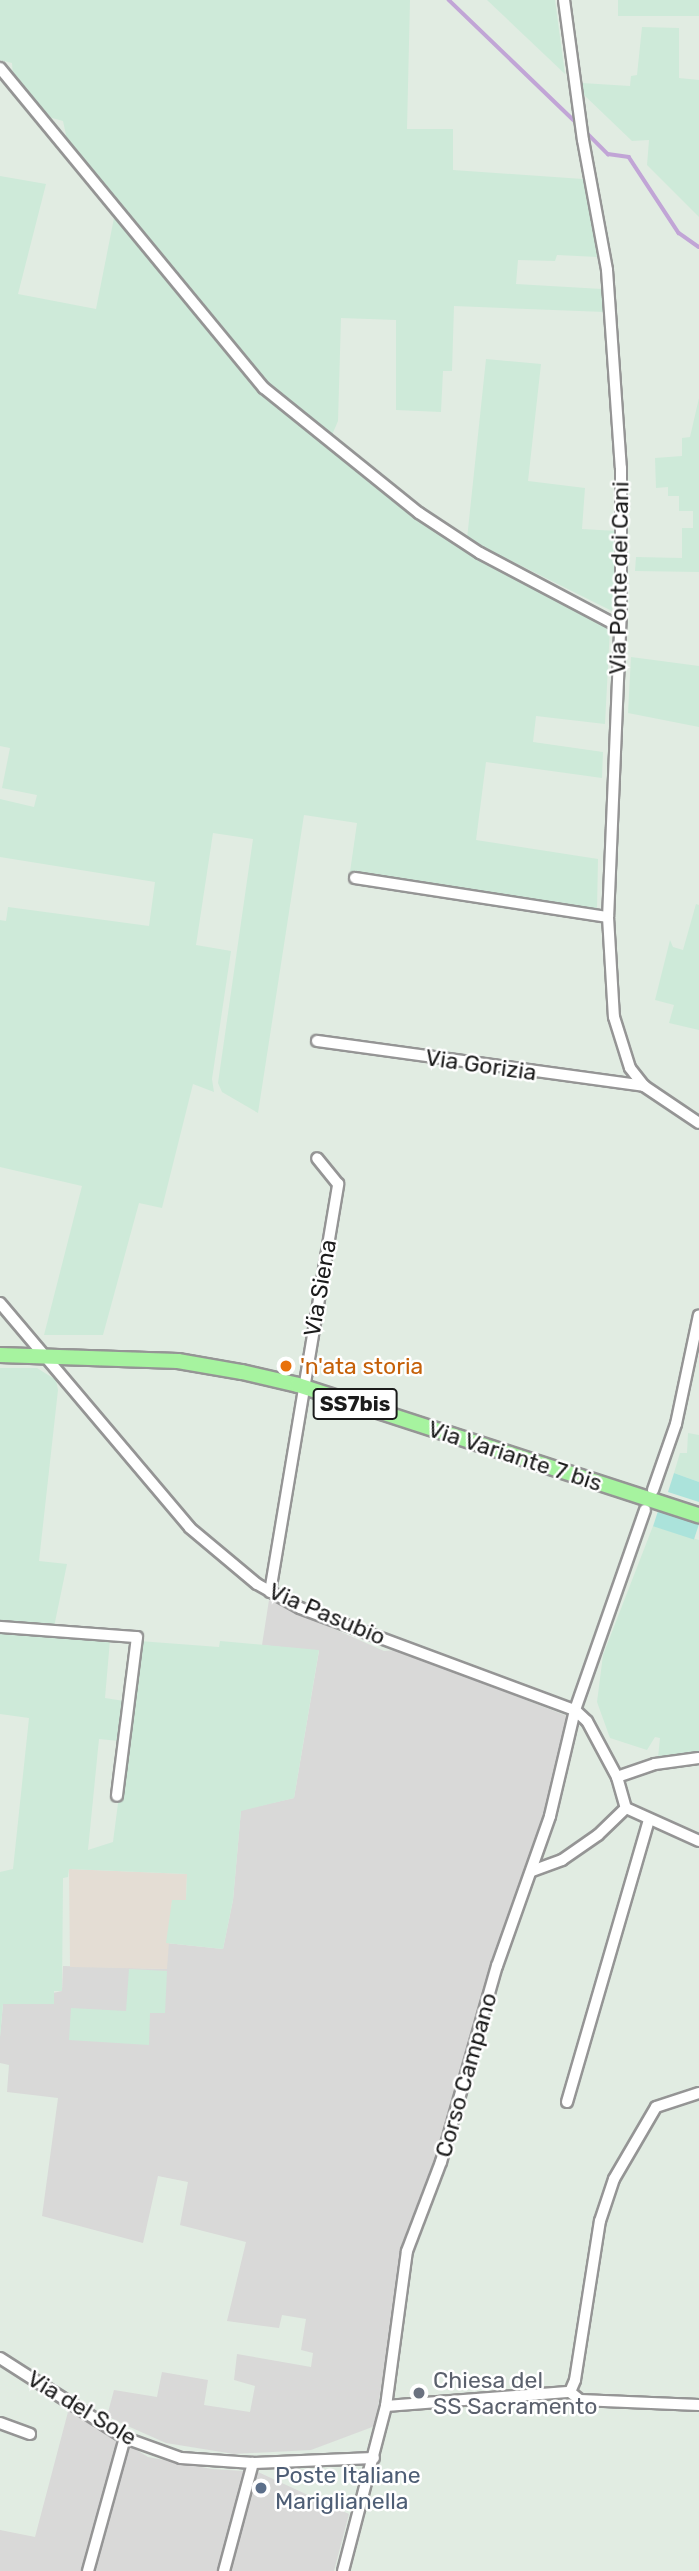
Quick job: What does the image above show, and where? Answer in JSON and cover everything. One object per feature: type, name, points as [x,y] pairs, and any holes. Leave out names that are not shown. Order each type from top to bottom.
[{"type":"main road","name":"Via Variante 7 bis","points":[[0,1355],[42,1354],[178,1362],[303,1387],[699,1515]]},
{"type":"street","name":"Via Ponte dei Cani","points":[[564,0],[583,140],[608,283],[621,468],[620,627],[608,917],[618,1038],[630,1068],[644,1086],[699,1123]]},
{"type":"street","points":[[0,68],[264,388],[419,513],[480,553],[620,627]]},
{"type":"street","points":[[355,878],[608,917]]},
{"type":"street","name":"Via Gorizia","points":[[317,1041],[644,1086]]},
{"type":"street","name":"Via Siena","points":[[270,1591],[338,1184],[317,1158]]},
{"type":"street","name":"Via Pasubio","points":[[0,1303],[190,1528],[270,1591],[300,1608],[575,1710]]},
{"type":"street","points":[[653,1490],[676,1424],[699,1315]]},
{"type":"street","name":"Corso Campano","points":[[343,2571],[386,2406],[407,2251],[442,2162],[497,1966],[532,1871],[575,1710],[645,1510]]},
{"type":"street","points":[[0,1627],[136,1637],[117,1796]]},
{"type":"street","points":[[575,1710],[587,1721],[617,1777],[626,1808],[699,1841]]},
{"type":"street","points":[[617,1777],[655,1764],[699,1758]]},
{"type":"street","points":[[532,1871],[562,1860],[598,1835],[626,1808]]},
{"type":"street","points":[[566,2102],[649,1820]]},
{"type":"street","points":[[570,2392],[600,2221],[614,2179],[656,2107],[699,2093]]},
{"type":"street","name":"Via del Sole","points":[[0,2358],[125,2438],[181,2458],[253,2463],[374,2458]]},
{"type":"street","points":[[386,2406],[570,2392],[580,2400],[699,2405]]},
{"type":"street","points":[[0,2423],[30,2434]]},
{"type":"street","points":[[88,2571],[125,2438]]},
{"type":"street","points":[[224,2571],[253,2463]]},
{"type":"shaded area","points":[[674,1473],[699,1482],[699,1502],[668,1492]]},
{"type":"shaded area","points":[[658,1511],[699,1524],[694,1540],[653,1526]]},
{"type":"shaded area","points":[[269,1600],[384,1651],[397,1650],[567,1716],[534,1856],[438,2161],[404,2241],[375,2426],[311,2450],[234,2454],[166,2443],[107,2416],[114,2390],[157,2397],[162,2372],[208,2380],[204,2405],[250,2412],[255,2386],[234,2380],[237,2354],[311,2367],[313,2353],[301,2350],[306,2319],[282,2315],[279,2328],[227,2321],[246,2242],[180,2225],[188,2182],[158,2176],[143,2243],[42,2216],[58,2098],[7,2092],[9,2065],[0,2063],[0,2037],[3,2004],[62,1991],[63,1966],[166,1969],[166,1943],[223,1949],[233,1900],[241,1810],[294,1798],[319,1651],[262,1645]]},
{"type":"shaded area","points":[[69,1869],[187,1874],[186,1901],[172,1901],[167,1969],[70,1967]]},
{"type":"shaded area","points":[[69,2408],[148,2457],[212,2469],[258,2472],[349,2514],[334,2571],[0,2571],[0,2530],[35,2537]]},
{"type":"green space","points":[[0,0],[410,0],[407,129],[453,129],[453,170],[583,179],[598,257],[557,255],[555,261],[518,260],[516,284],[602,289],[605,312],[454,306],[452,371],[443,371],[441,412],[396,410],[396,320],[341,318],[338,421],[332,435],[269,387],[62,137],[66,135],[63,121],[45,116],[13,76],[12,63],[0,60]]},
{"type":"green space","points":[[487,0],[555,0],[565,74]]},
{"type":"green space","points":[[618,0],[699,0],[699,16],[618,16]]},
{"type":"green space","points":[[642,27],[679,28],[679,78],[699,80],[699,217],[647,165],[649,140],[632,141],[583,94],[582,83],[630,86],[631,76],[637,75]]},
{"type":"green space","points":[[0,176],[46,184],[18,294],[96,309],[114,218],[251,384],[293,421],[420,518],[501,570],[610,628],[605,724],[536,716],[533,742],[603,752],[602,778],[486,762],[476,840],[598,859],[597,909],[350,872],[357,823],[304,815],[258,1113],[222,1092],[218,1083],[253,839],[213,833],[196,945],[231,951],[212,1079],[214,1092],[193,1084],[162,1208],[139,1203],[103,1335],[44,1335],[82,1186],[0,1167],[0,920],[6,921],[8,907],[149,926],[155,882],[0,857],[0,799],[34,807],[37,795],[2,788],[10,748],[0,746]]},
{"type":"green space","points":[[486,359],[541,364],[528,481],[585,488],[582,529],[617,531],[612,611],[467,539]]},
{"type":"green space","points":[[699,398],[699,572],[635,571],[636,557],[682,558],[682,528],[693,528],[693,511],[679,511],[679,496],[668,496],[668,487],[656,488],[655,458],[682,456],[682,438],[690,437]]},
{"type":"green space","points":[[631,657],[699,666],[699,727],[628,713]]},
{"type":"green space","points":[[696,904],[699,905],[699,1030],[669,1023],[674,1005],[655,1000],[670,940],[673,947],[683,950]]},
{"type":"green space","points":[[0,1368],[37,1368],[56,1380],[58,1390],[39,1561],[67,1564],[54,1627],[0,1623]]},
{"type":"green space","points":[[688,1433],[699,1435],[699,1482],[674,1473],[680,1453],[687,1453]]},
{"type":"green space","points":[[653,1526],[699,1540],[699,1754],[658,1758],[660,1738],[655,1737],[647,1750],[610,1738],[597,1702],[603,1655]]},
{"type":"green space","points":[[0,1630],[110,1640],[105,1698],[124,1701],[119,1741],[99,1739],[88,1850],[113,1842],[139,1641],[219,1647],[220,1641],[319,1650],[294,1798],[241,1811],[233,1900],[223,1949],[166,1943],[172,1900],[186,1900],[187,1874],[69,1869],[68,1877],[63,1878],[62,1991],[54,1991],[54,2004],[3,2004],[0,2037],[0,1872],[13,1869],[29,1718],[0,1714]]},
{"type":"green space","points":[[129,1969],[167,1971],[165,2013],[150,2013],[149,2045],[69,2040],[71,2008],[126,2011]]},
{"type":"waterway","points":[[449,0],[577,123]]},
{"type":"waterway","points":[[585,131],[608,154],[629,157],[679,233],[699,247]]},
{"type":"place","name":"'n'ata storia","points":[[286,1366]]},
{"type":"place","name":"Chiesa del SS Sacramento","points":[[419,2393]]},
{"type":"place","name":"Poste Italiane Mariglianella","points":[[261,2488]]}]
